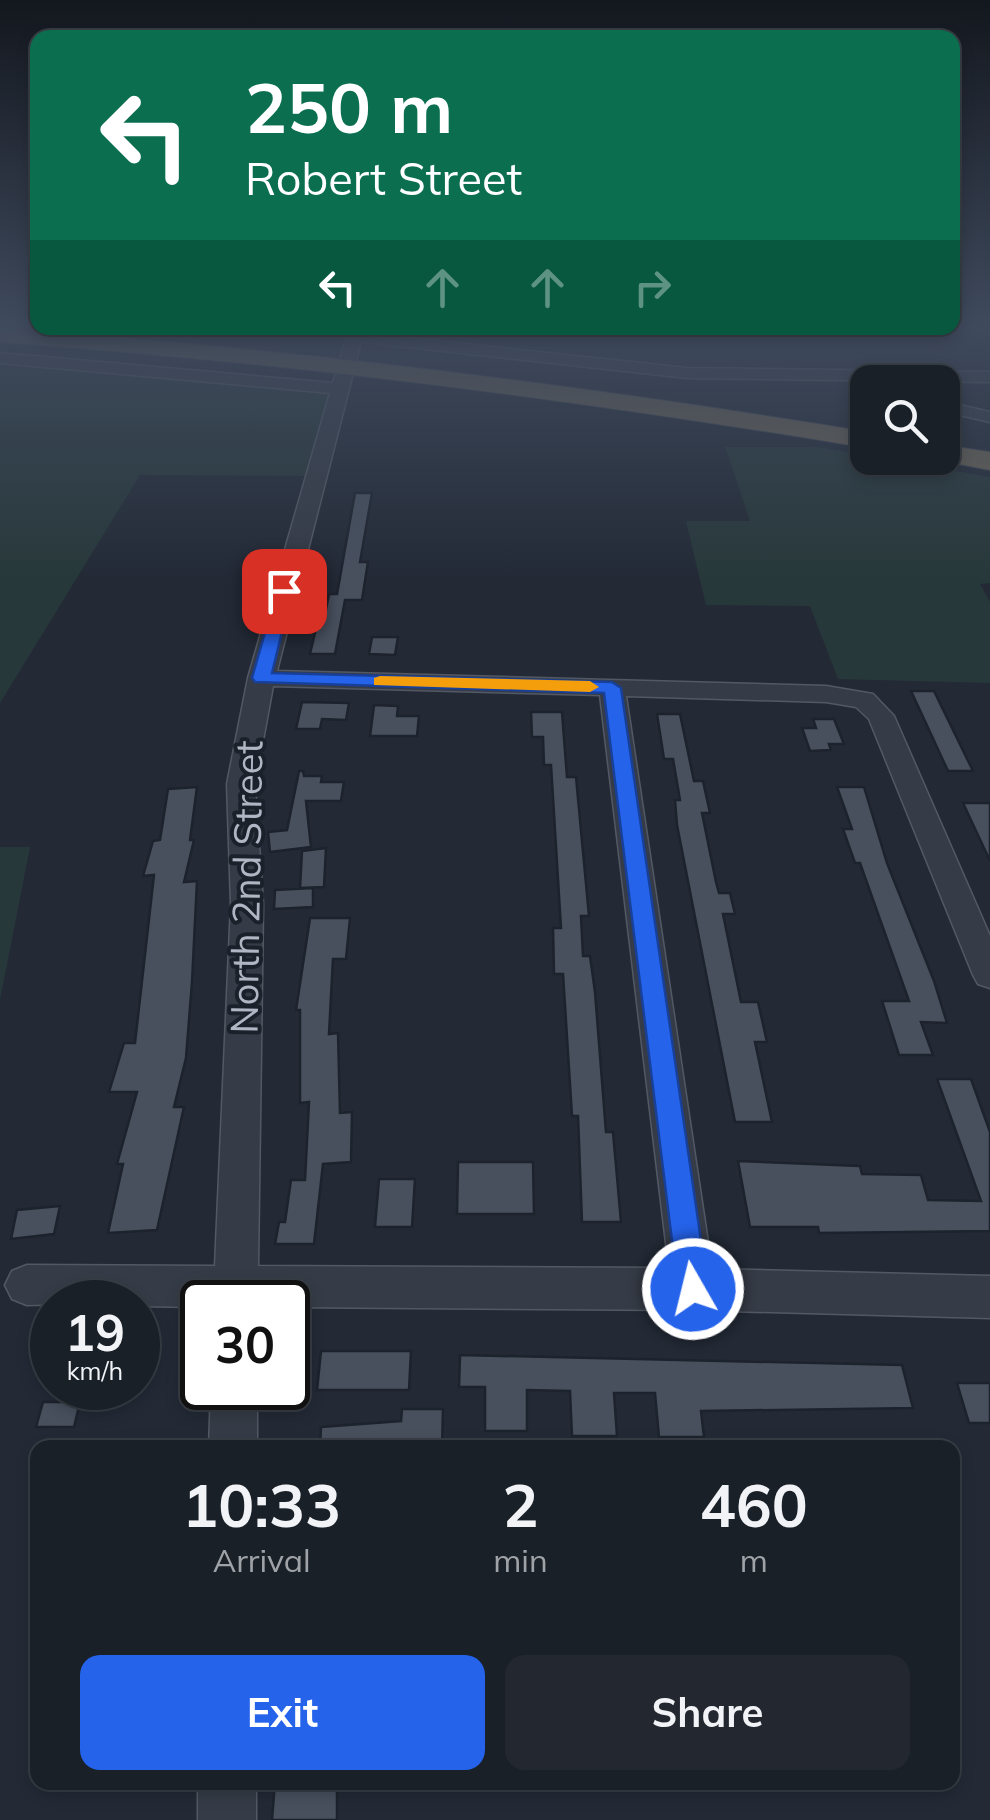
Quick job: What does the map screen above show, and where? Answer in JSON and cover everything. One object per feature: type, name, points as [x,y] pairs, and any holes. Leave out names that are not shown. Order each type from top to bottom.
[{"type":"highway","points":[[687,411],[850,437]]},
{"type":"highway","points":[[960,456],[990,462]]},
{"type":"street","name":"North 2nd Street","points":[[235,1280],[247,904],[241,784],[261,678],[334,411]]},
{"type":"street","points":[[964,411],[990,417]]},
{"type":"street","points":[[261,678],[826,694],[871,703],[881,716],[990,975]]},
{"type":"street","points":[[612,688],[693,1289]]},
{"type":"street","points":[[27,1285],[180,1292]]},
{"type":"street","points":[[310,1294],[693,1289],[990,1297]]},
{"type":"street","points":[[233,1440],[234,1410]]},
{"type":"street","points":[[227,1820],[228,1790]]},
{"type":"shaded area","points":[[0,411],[325,411],[307,476],[140,475],[0,703]]},
{"type":"shaded area","points":[[725,447],[818,447],[850,453],[850,475],[960,475],[960,472],[990,477],[990,583],[980,584],[990,602],[990,683],[838,679],[810,606],[706,605],[686,521],[750,521]]},
{"type":"shaded area","points":[[0,847],[30,847],[0,1000]]},
{"type":"building","points":[[355,493],[372,493],[360,562],[368,562],[362,600],[345,600],[335,654],[310,654],[317,624],[323,624],[329,594],[337,594]]},
{"type":"building","points":[[372,637],[398,637],[395,655],[369,654]]},
{"type":"building","points":[[911,691],[934,691],[973,771],[948,771]]},
{"type":"building","points":[[302,702],[349,703],[346,720],[322,719],[320,729],[296,729]]},
{"type":"building","points":[[374,705],[398,706],[397,716],[419,716],[417,736],[370,736]]},
{"type":"building","points":[[531,712],[562,712],[567,777],[576,777],[589,916],[581,916],[583,956],[590,956],[606,1132],[613,1132],[621,1222],[582,1222],[578,1116],[572,1116],[563,974],[554,974],[553,928],[561,928],[551,765],[544,765],[543,737],[532,737]]},
{"type":"building","points":[[657,714],[680,714],[694,781],[703,781],[710,813],[702,813],[716,882],[719,893],[730,893],[735,914],[723,914],[741,1002],[758,1002],[767,1042],[755,1042],[772,1122],[735,1122],[677,825],[675,800],[680,800],[673,759],[664,759]]},
{"type":"building","points":[[813,719],[834,719],[844,744],[829,744],[831,750],[810,751],[802,728],[816,728]]},
{"type":"building","points":[[299,771],[304,776],[322,776],[321,782],[344,782],[341,801],[306,801],[311,847],[270,852],[268,832],[287,830]]},
{"type":"building","points":[[197,787],[190,840],[194,840],[184,882],[197,881],[192,982],[186,1058],[174,1107],[184,1107],[157,1230],[108,1233],[123,1164],[117,1164],[137,1092],[109,1092],[124,1043],[135,1043],[154,875],[143,876],[153,841],[160,840],[168,789]]},
{"type":"building","points":[[837,787],[864,787],[887,863],[934,981],[947,1023],[921,1022],[933,1055],[899,1055],[882,1001],[909,1001],[860,863],[855,863],[843,829],[852,829]]},
{"type":"building","points":[[963,803],[990,803],[990,861]]},
{"type":"building","points":[[326,848],[324,887],[300,888],[302,851]]},
{"type":"building","points":[[313,888],[313,907],[274,909],[275,890]]},
{"type":"building","points":[[310,918],[350,918],[346,959],[333,959],[329,1034],[338,1033],[340,1113],[352,1112],[351,1162],[323,1164],[314,1244],[275,1244],[279,1222],[285,1222],[291,1180],[305,1180],[309,1102],[300,1103],[300,1010],[296,1010]]},
{"type":"building","points":[[937,1079],[971,1079],[990,1132],[990,1231],[819,1233],[818,1227],[750,1227],[738,1161],[860,1166],[862,1174],[921,1175],[928,1200],[981,1201]]},
{"type":"building","points":[[458,1162],[533,1162],[534,1214],[457,1214]]},
{"type":"building","points":[[379,1179],[415,1179],[412,1227],[375,1227]]},
{"type":"building","points":[[60,1206],[54,1234],[11,1239],[17,1210]]},
{"type":"building","points":[[321,1351],[411,1351],[409,1390],[317,1390]]},
{"type":"building","points":[[460,1355],[902,1365],[913,1408],[701,1411],[704,1437],[659,1437],[655,1393],[614,1393],[617,1436],[572,1436],[570,1391],[527,1390],[527,1431],[485,1431],[485,1387],[459,1387]]},
{"type":"building","points":[[957,1383],[990,1383],[990,1423],[969,1423]]},
{"type":"building","points":[[402,1409],[443,1409],[442,1440],[320,1440],[321,1427],[401,1421]]},
{"type":"building","points":[[41,1410],[78,1410],[74,1427],[36,1427]]},
{"type":"building","points":[[274,1790],[337,1790],[337,1820],[272,1820]]},
{"type":"slow traffic","points":[[380,682],[590,687]]},
{"type":"route","points":[[284,591],[261,678],[612,688],[693,1289]]}]
